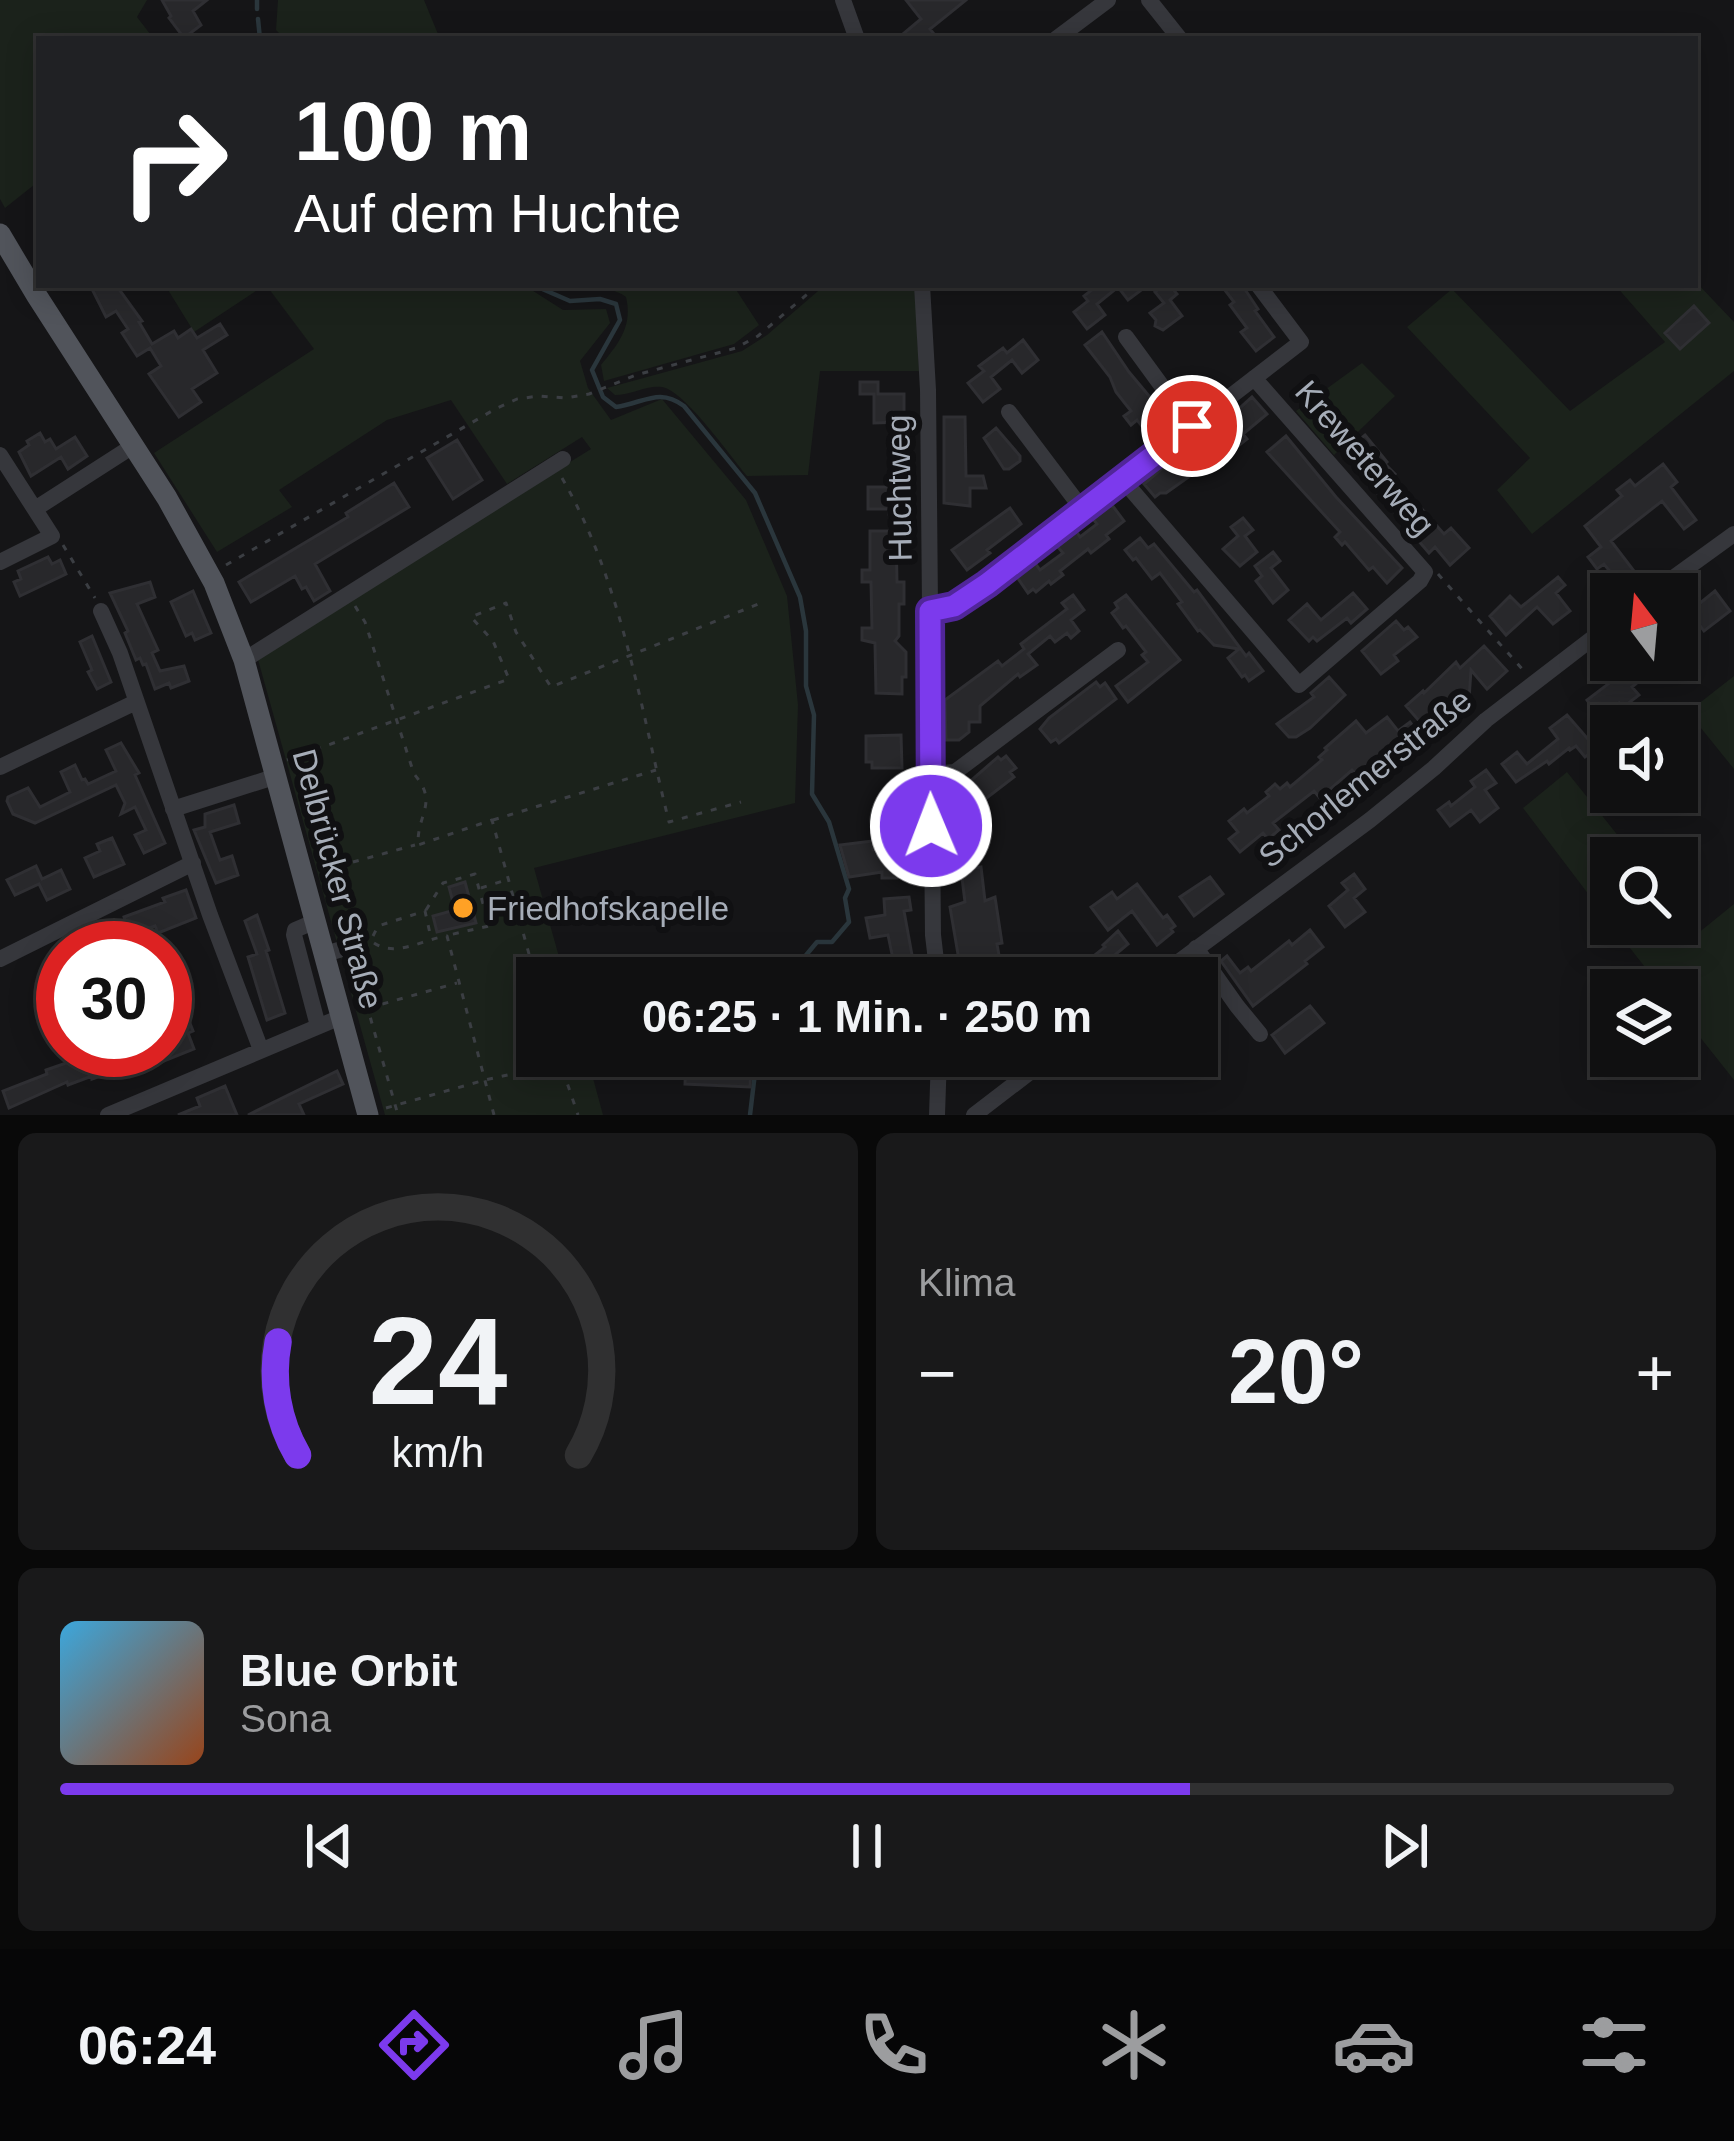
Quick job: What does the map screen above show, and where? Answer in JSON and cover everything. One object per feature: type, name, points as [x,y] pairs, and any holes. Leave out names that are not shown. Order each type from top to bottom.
[{"type":"main road","name":"Delbrücker Straße","points":[[0,234],[167,498],[209,575],[244,660],[341,1017],[375,1112]]},
{"type":"street","points":[[843,0],[856,36]]},
{"type":"street","points":[[1060,36],[1108,0]]},
{"type":"street","points":[[1149,0],[1178,36]]},
{"type":"street","name":"Huchtweg","points":[[922,288],[928,390],[935,957]]},
{"type":"street","points":[[930,611],[954,606],[1301,343],[1260,288]]},
{"type":"street","points":[[1126,337],[1192,426]]},
{"type":"street","name":"Kreweterweg","points":[[1123,480],[1299,685],[1425,572],[1254,378]]},
{"type":"street","points":[[1009,412],[1083,510]]},
{"type":"street","points":[[35,509],[133,446]]},
{"type":"street","points":[[0,456],[52,536],[0,562]]},
{"type":"street","points":[[244,660],[558,462]]},
{"type":"street","points":[[1680,573],[1734,534]]},
{"type":"street","points":[[101,611],[261,1050]]},
{"type":"street","name":"Schorlemerstraße","points":[[1184,957],[1370,820],[1590,640]]},
{"type":"street","points":[[930,774],[955,772],[1118,650]]},
{"type":"street","points":[[0,767],[136,702]]},
{"type":"street","points":[[173,809],[276,770]]},
{"type":"street","points":[[0,959],[193,863]]},
{"type":"street","points":[[316,921],[294,935],[318,1025]]},
{"type":"street","points":[[1196,948],[1260,1034]]},
{"type":"street","points":[[325,954],[356,950]]},
{"type":"street","points":[[108,1115],[341,1017]]},
{"type":"street","points":[[937,1115],[938,1077]]},
{"type":"street","points":[[974,1115],[1024,1077]]},
{"type":"path","points":[[209,575],[497,408],[517,399],[589,394],[736,348],[758,336],[814,288]]},
{"type":"path","points":[[558,462],[598,553],[669,822],[741,802]]},
{"type":"path","points":[[52,536],[61,542],[101,611]]},
{"type":"path","points":[[1425,572],[1437,573],[1533,682]]},
{"type":"path","points":[[348,595],[365,622],[415,774],[426,788],[428,801],[417,831],[418,845]]},
{"type":"path","points":[[276,770],[509,680],[493,641],[471,616],[506,603],[516,632],[550,687],[761,603]]},
{"type":"path","points":[[324,870],[656,770]]},
{"type":"path","points":[[492,820],[530,957]]},
{"type":"path","points":[[475,874],[489,926],[393,950],[383,950],[370,940],[378,926],[425,911],[443,884],[475,874]]},
{"type":"path","points":[[479,889],[507,879]]},
{"type":"path","points":[[425,911],[431,938]]},
{"type":"path","points":[[447,936],[494,1115]]},
{"type":"path","points":[[356,950],[398,1115]]},
{"type":"path","points":[[368,1008],[459,982]]},
{"type":"path","points":[[375,1112],[516,1073]]},
{"type":"path","points":[[565,1077],[578,1115]]},
{"type":"shaded area","points":[[0,0],[147,0],[137,17],[152,36],[36,36],[36,183],[5,208],[0,199]]},
{"type":"shaded area","points":[[278,0],[424,0],[439,36],[282,36],[276,30]]},
{"type":"shaded area","points":[[1698,284],[1734,322],[1734,371],[1532,534],[1497,490],[1530,458],[1407,327],[1452,289],[1570,411],[1665,342],[1618,288],[1698,288]]},
{"type":"shaded area","points":[[167,288],[260,288],[194,332]]},
{"type":"shaded area","points":[[268,288],[530,288],[563,310],[606,309],[610,323],[580,361],[588,388],[611,420],[662,399],[746,500],[787,596],[798,705],[795,803],[534,868],[559,957],[516,957],[516,1077],[593,1077],[603,1115],[385,1115],[257,656],[591,449],[582,437],[507,484],[451,400],[387,420],[279,490],[292,507],[217,552],[154,453],[314,349]]},
{"type":"shaded area","points":[[568,288],[735,288],[759,325],[734,344],[604,381],[601,365],[626,326],[626,297],[610,290]]},
{"type":"shaded area","points":[[822,288],[915,288],[919,371],[820,371],[808,475],[747,476],[694,411],[671,391],[656,387],[615,395],[607,388],[742,351]]},
{"type":"shaded area","points":[[1362,363],[1395,396],[1334,455],[1296,411]]},
{"type":"shaded area","points":[[1734,676],[1734,769],[1698,724],[1697,705]]},
{"type":"shaded area","points":[[1567,772],[1590,801],[1590,813],[1600,813],[1619,837],[1590,837],[1590,896],[1523,808]]},
{"type":"shaded area","points":[[1734,904],[1734,1080],[1698,1035],[1698,969],[1646,969],[1628,945],[1698,945],[1698,933]]},
{"type":"building","points":[[162,0],[207,0],[193,11],[201,25],[187,36]]},
{"type":"building","points":[[906,0],[966,0],[930,29],[932,36],[901,36],[921,19]]},
{"type":"building","points":[[92,288],[118,288],[152,344],[174,331],[178,338],[191,329],[197,338],[220,324],[227,335],[203,350],[217,373],[192,389],[201,402],[179,417],[149,374],[161,366],[150,348],[137,356],[122,333],[128,329],[116,311],[106,317]]},
{"type":"building","points":[[1094,288],[1117,288],[1097,304],[1105,315],[1087,329],[1074,312],[1088,301],[1084,296]]},
{"type":"building","points":[[1119,288],[1144,288],[1128,300]]},
{"type":"building","points":[[1172,288],[1177,294],[1170,300],[1182,316],[1163,330],[1155,326],[1150,313],[1164,303],[1155,292]]},
{"type":"building","points":[[1223,288],[1244,288],[1274,337],[1256,351],[1241,332],[1247,328],[1230,305],[1234,302]]},
{"type":"building","points":[[1694,306],[1709,323],[1680,349],[1665,333]]},
{"type":"building","points":[[1102,332],[1170,421],[1150,436],[1137,420],[1131,425],[1124,416],[1131,411],[1085,345]]},
{"type":"building","points":[[1023,340],[1038,360],[1022,373],[1012,360],[991,377],[1000,389],[983,402],[968,383],[984,371],[979,366]]},
{"type":"building","points":[[860,382],[878,382],[878,394],[904,394],[904,422],[874,423],[874,394],[860,394]]},
{"type":"building","points":[[1252,397],[1267,414],[1243,434],[1247,439],[1237,447],[1233,442],[1213,458],[1217,464],[1209,471],[1204,466],[1155,497],[1144,484]]},
{"type":"building","points":[[944,417],[965,417],[966,476],[983,476],[986,488],[970,488],[970,506],[944,503]]},
{"type":"building","points":[[996,428],[1020,456],[1009,469],[1004,469],[984,438]]},
{"type":"building","points":[[40,433],[56,449],[75,437],[87,456],[68,469],[61,457],[31,476],[19,452]]},
{"type":"building","points":[[1365,435],[1411,501],[1444,534],[1451,528],[1469,548],[1450,565],[1435,547],[1429,553],[1387,504],[1387,497],[1381,497],[1349,461],[1361,451],[1354,444]]},
{"type":"building","points":[[1286,436],[1402,568],[1387,583],[1345,542],[1342,545],[1335,537],[1340,532],[1267,452]]},
{"type":"building","points":[[457,440],[482,480],[453,499],[427,458]]},
{"type":"building","points":[[1663,464],[1677,482],[1671,487],[1696,520],[1684,529],[1662,501],[1611,541],[1634,571],[1611,573],[1604,564],[1597,569],[1588,557],[1601,547],[1585,526],[1622,496],[1617,490],[1630,480],[1635,486]]},
{"type":"building","points":[[394,483],[409,507],[315,564],[330,591],[314,601],[295,576],[251,602],[239,582],[348,517],[346,513]]},
{"type":"building","points":[[868,487],[896,487],[901,514],[868,509]]},
{"type":"building","points":[[1112,505],[1124,521],[1106,535],[1109,539],[1091,553],[1088,549],[1051,584],[1028,593],[1017,577],[1035,563],[1040,570],[1063,553],[1057,546],[1076,531],[1080,537]]},
{"type":"building","points":[[1010,508],[1021,524],[967,570],[952,550]]},
{"type":"building","points":[[1243,518],[1253,530],[1245,536],[1257,552],[1240,566],[1223,549],[1238,536],[1231,527]]},
{"type":"building","points":[[870,531],[896,531],[897,582],[904,582],[895,641],[906,652],[902,694],[876,693],[875,643],[862,640],[862,628],[872,628],[871,582],[862,582],[862,570],[870,570]]},
{"type":"building","points":[[1140,538],[1148,548],[1154,544],[1197,590],[1246,656],[1249,653],[1263,671],[1249,681],[1242,677],[1228,658],[1239,649],[1214,645],[1198,631],[1160,573],[1152,579],[1125,550]]},
{"type":"building","points":[[1273,552],[1280,561],[1271,568],[1288,590],[1273,603],[1256,581],[1262,576],[1255,566]]},
{"type":"building","points":[[48,557],[52,564],[60,560],[66,574],[20,596],[14,582],[21,579],[18,571]]},
{"type":"building","points":[[1558,577],[1565,585],[1556,593],[1570,611],[1553,624],[1537,607],[1506,635],[1490,616],[1510,596],[1521,607]]},
{"type":"building","points":[[150,582],[155,597],[137,604],[158,650],[152,653],[160,671],[184,666],[189,681],[171,688],[169,683],[155,689],[146,664],[136,660],[110,593]]},
{"type":"building","points":[[193,591],[211,633],[195,640],[192,633],[186,636],[171,602]]},
{"type":"building","points":[[1715,591],[1730,611],[1704,631],[1698,623],[1698,605]]},
{"type":"building","points":[[1353,593],[1367,609],[1317,641],[1313,637],[1309,641],[1289,620],[1307,604],[1321,620]]},
{"type":"building","points":[[1073,595],[1084,610],[1071,620],[1079,631],[1055,642],[1050,636],[1028,654],[1037,665],[1018,674],[980,706],[980,722],[969,722],[969,732],[959,740],[946,740],[945,700],[998,661],[1002,666],[1024,649],[1021,644],[1067,609],[1062,603]]},
{"type":"building","points":[[1126,595],[1180,660],[1128,702],[1116,686],[1148,662],[1142,655],[1146,652],[1112,613],[1118,608],[1115,603]]},
{"type":"building","points":[[1396,621],[1417,637],[1394,655],[1398,661],[1381,674],[1362,651]]},
{"type":"building","points":[[92,636],[111,682],[97,689],[80,642]]},
{"type":"building","points":[[1484,646],[1507,671],[1487,689],[1471,670],[1469,699],[1441,724],[1421,723],[1406,706],[1456,662],[1460,668]]},
{"type":"building","points":[[1329,677],[1345,695],[1310,728],[1289,737],[1277,724],[1314,697],[1311,693]]},
{"type":"building","points":[[1612,681],[1639,681],[1632,687],[1639,695],[1626,705],[1591,705],[1587,700]]},
{"type":"building","points":[[1096,682],[1100,687],[1105,683],[1116,699],[1059,743],[1051,742],[1040,729]]},
{"type":"building","points":[[1567,715],[1587,738],[1590,736],[1590,753],[1585,757],[1576,746],[1569,748],[1516,782],[1502,764],[1517,752],[1527,764],[1558,739],[1550,728]]},
{"type":"building","points":[[1387,717],[1398,731],[1410,722],[1422,738],[1365,784],[1352,770],[1320,798],[1314,791],[1273,823],[1279,830],[1268,839],[1263,833],[1240,852],[1229,839],[1238,832],[1229,821],[1269,796],[1266,792],[1275,784],[1280,789],[1287,783],[1290,787],[1356,721],[1366,733]]},
{"type":"building","points":[[901,735],[902,768],[872,768],[872,762],[866,762],[866,736]]},
{"type":"building","points":[[121,743],[139,773],[135,775],[165,843],[144,853],[135,835],[146,830],[135,807],[121,814],[125,803],[116,785],[35,823],[13,814],[8,797],[28,788],[40,807],[70,792],[61,772],[75,765],[88,784],[116,771],[106,750]]},
{"type":"building","points":[[1006,756],[1016,768],[1010,772],[1014,777],[980,803],[967,784],[998,757]]},
{"type":"building","points":[[1486,770],[1496,783],[1485,790],[1498,808],[1480,822],[1471,810],[1450,826],[1438,810],[1475,787],[1471,781]]},
{"type":"building","points":[[234,805],[239,823],[210,832],[220,860],[232,856],[238,875],[216,883],[194,830],[205,827],[205,814]]},
{"type":"building","points":[[112,838],[124,864],[94,877],[85,858],[100,851],[97,844]]},
{"type":"building","points":[[873,841],[873,850],[907,850],[907,869],[897,869],[897,878],[882,878],[882,872],[849,877],[840,845]]},
{"type":"building","points":[[36,866],[42,879],[61,870],[70,889],[47,900],[39,884],[15,895],[7,880]]},
{"type":"building","points":[[981,867],[985,901],[995,897],[1002,943],[997,944],[999,957],[958,957],[950,907],[965,902],[961,870]]},
{"type":"building","points":[[1354,874],[1365,889],[1354,898],[1365,912],[1345,927],[1329,906],[1348,890],[1342,883]]},
{"type":"building","points":[[1210,877],[1223,894],[1194,916],[1180,897]]},
{"type":"building","name":"Friedhofskapelle","points":[[465,882],[476,923],[437,932],[433,916],[455,910],[449,887]]},
{"type":"building","points":[[1137,884],[1175,926],[1157,945],[1132,911],[1108,930],[1091,907],[1112,892],[1117,899]]},
{"type":"building","points":[[186,890],[196,918],[125,921],[124,917],[165,902],[163,898]]},
{"type":"building","points":[[909,897],[911,910],[904,911],[912,955],[893,957],[888,935],[870,938],[866,918],[885,915],[884,899]]},
{"type":"building","points":[[257,915],[285,1013],[267,1020],[248,957],[257,954],[245,921]]},
{"type":"building","points":[[1310,930],[1323,947],[1253,1006],[1221,961],[1227,956],[1240,973],[1248,967],[1251,971]]},
{"type":"building","points":[[1118,931],[1128,944],[1112,957],[1092,957]]},
{"type":"building","points":[[1310,1006],[1324,1023],[1285,1053],[1272,1035]]},
{"type":"building","points":[[337,1071],[343,1084],[299,1104],[304,1115],[248,1115]]},
{"type":"building","points":[[39,1077],[89,1077],[9,1108],[3,1091]]},
{"type":"building","points":[[685,1077],[750,1077],[750,1087],[685,1084]]},
{"type":"building","points":[[225,1086],[237,1115],[178,1115],[200,1106],[197,1098]]},
{"type":"waterway","points":[[257,0],[257,9]]},
{"type":"waterway","points":[[258,19],[260,36]]},
{"type":"waterway","points":[[540,288],[570,301],[600,299],[616,304],[620,320],[592,370],[603,397],[616,407],[659,397],[684,406],[755,493],[800,597],[806,631],[806,686],[814,715],[812,794],[829,822],[849,889],[845,898],[849,922],[832,942],[817,942],[804,957]]},
{"type":"waterway","points":[[750,1115],[755,1077]]},
{"type":"place","name":"Friedhofskapelle","points":[[463,908]]},
{"type":"route","points":[[931,826],[930,611],[954,606],[987,584],[1192,426]]}]
